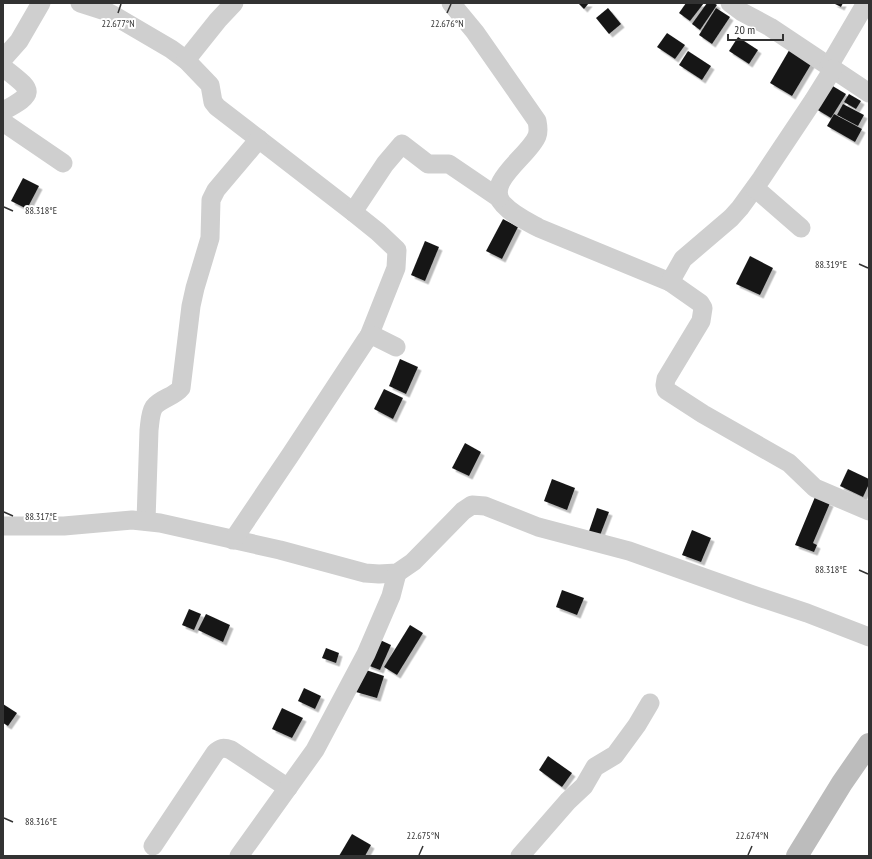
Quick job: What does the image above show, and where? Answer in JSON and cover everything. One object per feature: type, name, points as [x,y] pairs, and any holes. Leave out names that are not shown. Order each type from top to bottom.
[{"type":"main road","points":[[797,856],[842,783],[869,744]]},
{"type":"street","points":[[3,59],[19,41],[41,3]]},
{"type":"street","points":[[80,3],[104,10],[171,49],[186,60],[210,84],[213,102],[378,232],[396,250],[396,268],[370,336],[233,540]]},
{"type":"street","points":[[186,60],[218,20],[234,3]]},
{"type":"street","points":[[451,3],[475,32],[536,121],[538,129],[534,141],[501,181],[498,192],[499,198]]},
{"type":"street","points":[[730,3],[742,12],[770,27],[869,93]]},
{"type":"street","points":[[670,282],[683,259],[731,218],[755,188],[813,101],[866,3]]},
{"type":"street","points":[[3,65],[4,68],[25,85],[27,89],[25,98],[3,112]]},
{"type":"street","points":[[3,122],[63,163]]},
{"type":"street","points":[[146,521],[149,430],[151,416],[153,408],[158,403],[176,394],[181,388],[195,288],[210,238],[211,200],[216,190],[259,139]]},
{"type":"street","points":[[353,212],[385,164],[402,144],[428,164],[449,164],[499,198],[503,204],[519,217],[539,228],[670,282],[700,303],[703,308],[701,321],[666,379],[664,385],[666,390],[714,421],[789,463],[816,488],[869,511]]},
{"type":"street","points":[[755,188],[801,228]]},
{"type":"street","points":[[370,336],[374,336],[396,347]]},
{"type":"street","points":[[3,526],[64,526],[132,520],[160,522],[280,550],[365,573],[379,574],[398,572],[413,562],[463,511],[472,505],[485,506],[538,527],[629,551],[807,613],[869,637]]},
{"type":"street","points":[[239,856],[315,750],[366,654],[390,596],[398,572]]},
{"type":"street","points":[[520,856],[584,786],[595,767],[615,755],[637,725],[650,703]]},
{"type":"street","points":[[153,846],[219,749],[225,747],[231,750],[288,788]]},
{"type":"building","points":[[578,3],[589,3],[584,9]]},
{"type":"building","points":[[686,3],[704,3],[690,21],[679,13]]},
{"type":"building","points":[[707,3],[714,3],[717,5],[700,30],[692,24]]},
{"type":"building","points":[[833,3],[843,3],[841,7]]},
{"type":"building","points":[[608,8],[621,24],[609,34],[596,18]]},
{"type":"building","points":[[716,8],[730,17],[712,44],[699,35]]},
{"type":"building","points":[[667,33],[685,45],[675,59],[657,47]]},
{"type":"building","points":[[738,37],[758,50],[749,64],[729,51]]},
{"type":"building","points":[[791,47],[813,61],[792,96],[770,83]]},
{"type":"building","points":[[688,51],[711,66],[702,80],[679,65]]},
{"type":"building","points":[[831,85],[846,94],[831,118],[816,109]]},
{"type":"building","points":[[849,94],[861,101],[856,109],[844,102]]},
{"type":"building","points":[[843,104],[864,115],[858,126],[837,115]]},
{"type":"building","points":[[834,114],[862,129],[855,142],[827,126]]},
{"type":"building","points":[[23,178],[39,186],[27,209],[11,201]]},
{"type":"building","points":[[503,219],[518,227],[502,259],[486,251]]},
{"type":"building","points":[[425,241],[439,247],[425,281],[411,275]]},
{"type":"building","points":[[750,256],[773,268],[760,295],[736,284]]},
{"type":"building","points":[[400,359],[418,367],[406,394],[389,386]]},
{"type":"building","points":[[384,389],[403,398],[393,419],[374,409]]},
{"type":"building","points":[[465,443],[481,452],[469,476],[452,468]]},
{"type":"building","points":[[848,469],[869,479],[869,484],[863,497],[840,486]]},
{"type":"building","points":[[552,479],[575,488],[567,510],[544,501]]},
{"type":"building","points":[[815,497],[830,503],[813,543],[817,545],[814,552],[795,545]]},
{"type":"building","points":[[597,508],[609,512],[599,538],[588,534]]},
{"type":"building","points":[[692,530],[711,538],[701,562],[682,555]]},
{"type":"building","points":[[562,590],[584,598],[577,615],[556,607]]},
{"type":"building","points":[[189,609],[201,614],[194,630],[182,625]]},
{"type":"building","points":[[206,614],[230,625],[223,642],[198,630]]},
{"type":"building","points":[[410,625],[423,633],[397,675],[384,667]]},
{"type":"building","points":[[378,639],[391,645],[380,670],[367,665]]},
{"type":"building","points":[[326,648],[339,653],[336,663],[322,658]]},
{"type":"building","points":[[363,669],[384,676],[377,698],[356,692]]},
{"type":"building","points":[[304,688],[321,696],[315,709],[298,701]]},
{"type":"building","points":[[3,704],[17,713],[8,726],[3,723]]},
{"type":"building","points":[[282,708],[303,718],[292,738],[272,729]]},
{"type":"building","points":[[548,756],[572,773],[562,787],[539,770]]},
{"type":"building","points":[[352,834],[371,845],[365,856],[339,856]]}]
